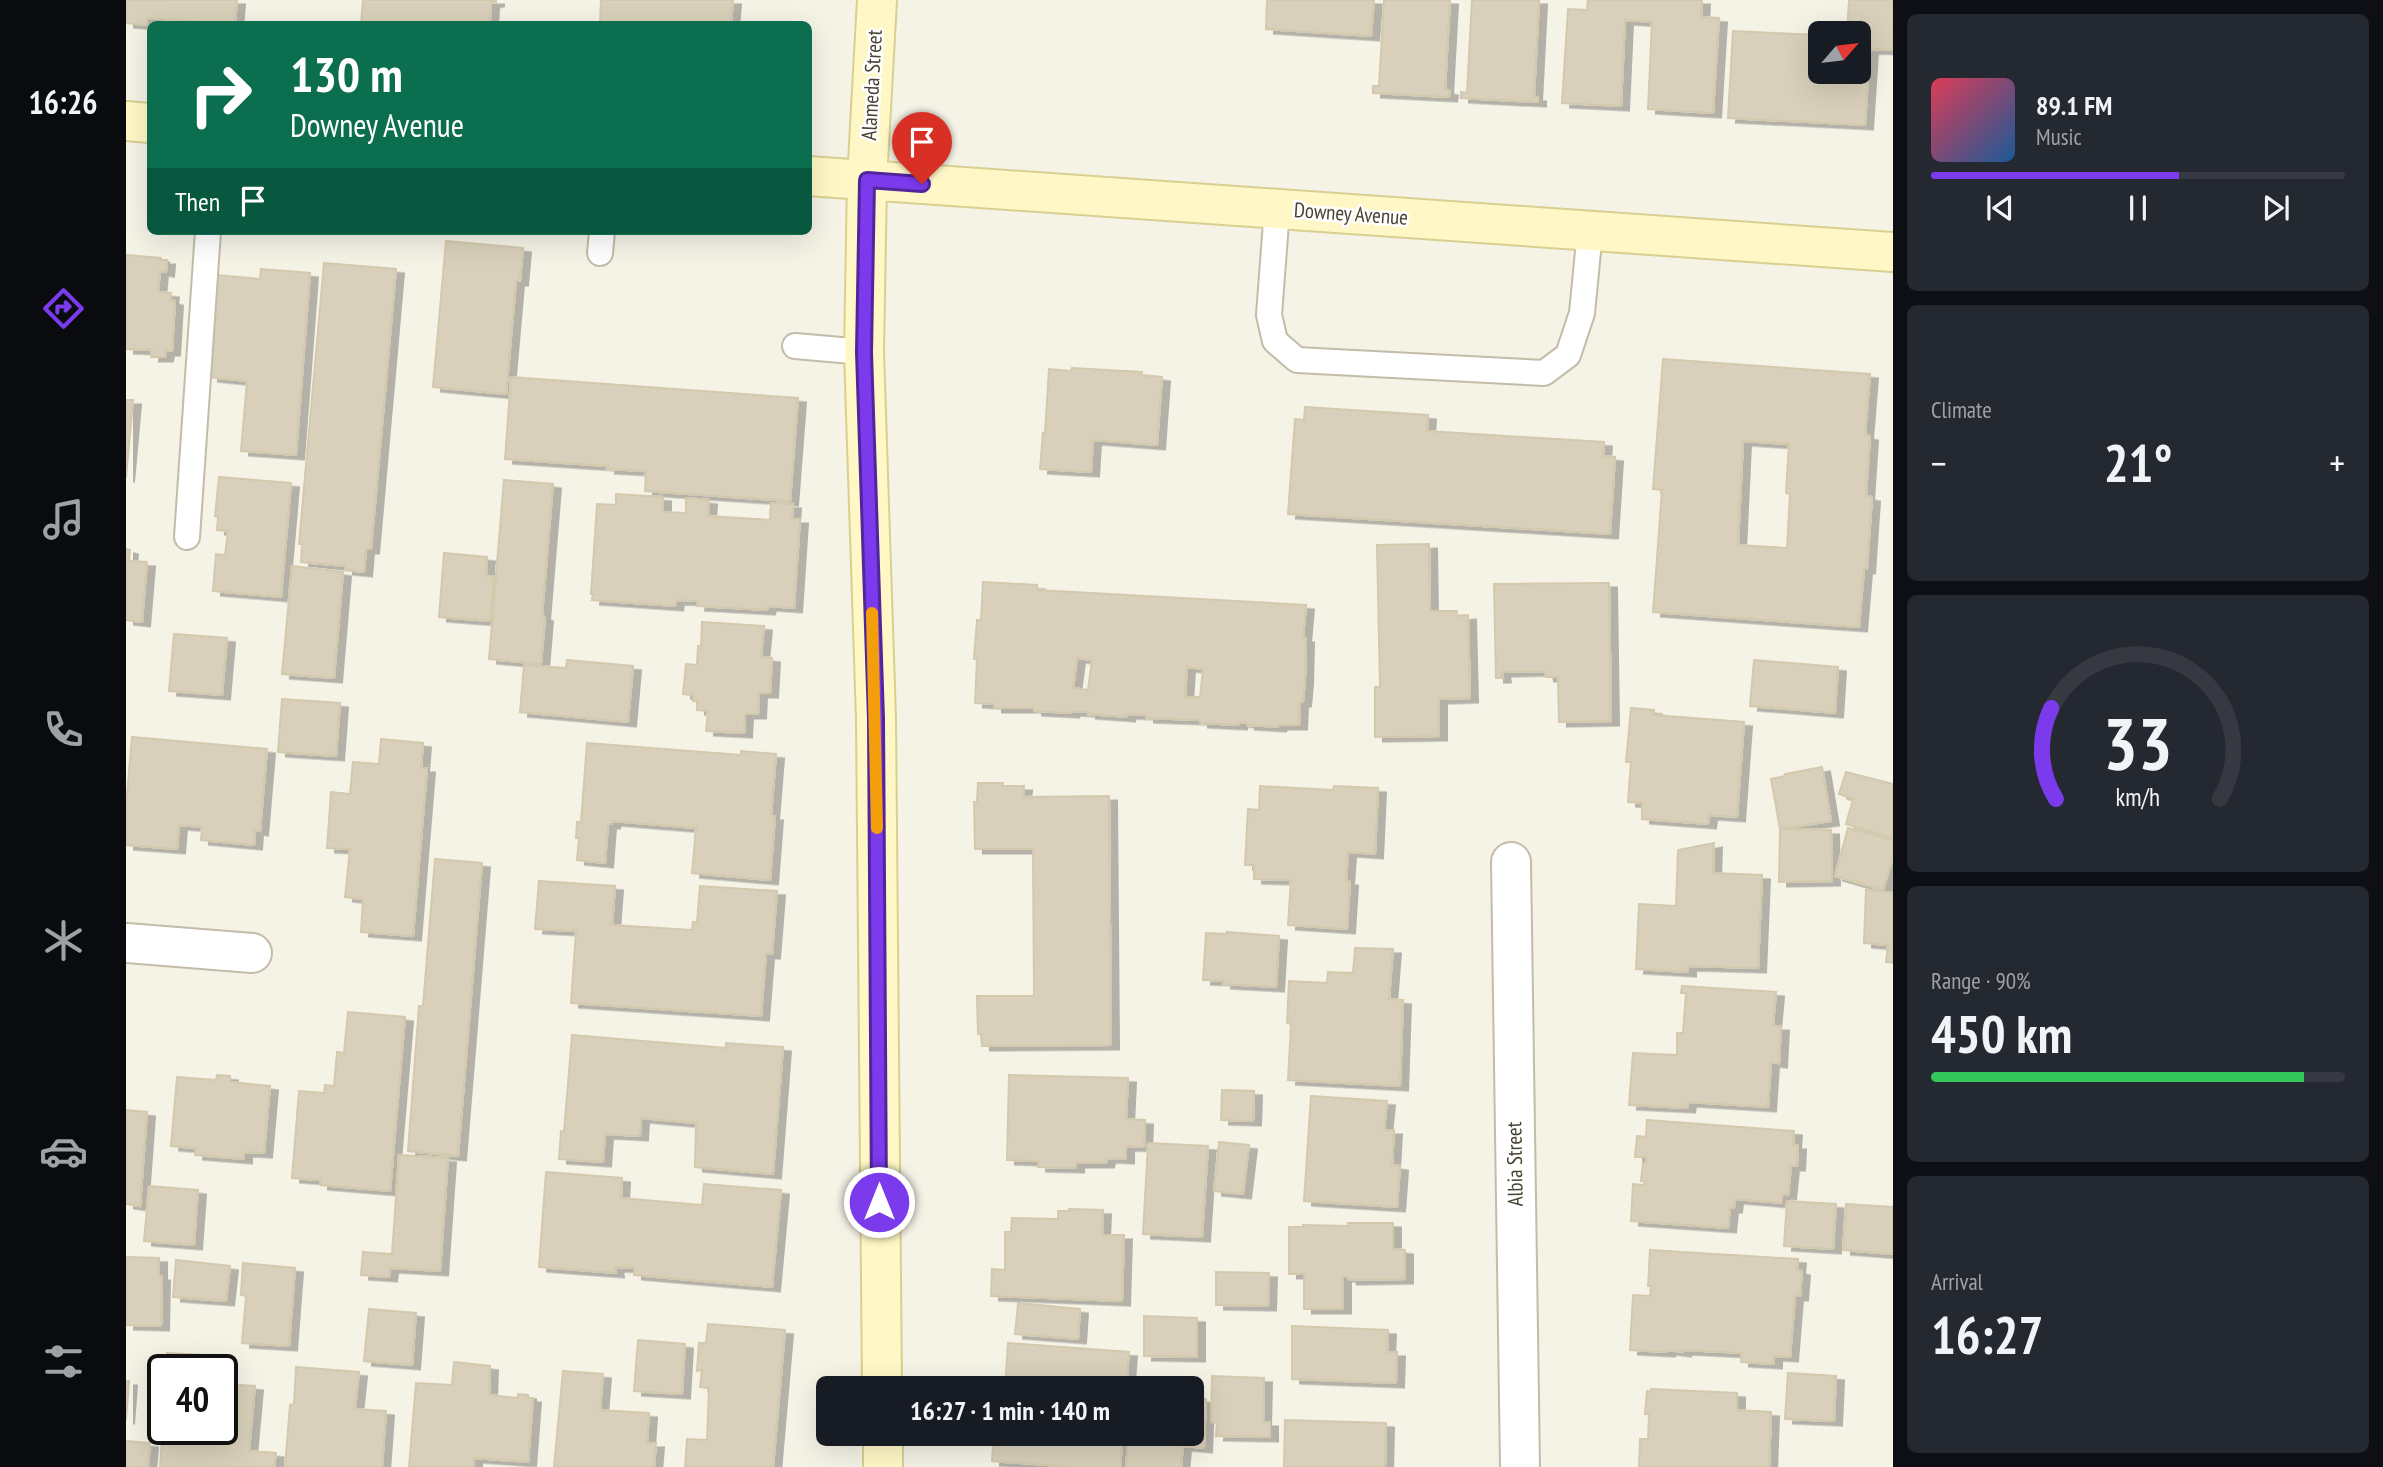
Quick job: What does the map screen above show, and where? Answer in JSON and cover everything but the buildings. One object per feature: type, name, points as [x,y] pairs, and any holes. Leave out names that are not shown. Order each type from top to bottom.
[{"type":"street","name":"Alameda Street","points":[[877,0],[867,180],[864,352],[876,719],[882,1376]]},
{"type":"street","points":[[126,121],[147,123]]},
{"type":"street","name":"Downey Avenue","points":[[812,176],[1893,252]]},
{"type":"street","name":"Albia Street","points":[[1511,862],[1520,1467]]},
{"type":"street","points":[[126,943],[253,953]]},
{"type":"street","points":[[883,1446],[883,1467]]},
{"type":"lane","points":[[1277,209],[1269,316],[1275,341],[1297,360],[1544,373],[1568,355],[1582,313],[1590,231]]},
{"type":"lane","points":[[187,537],[208,235]]},
{"type":"lane","points":[[795,346],[864,352]]},
{"type":"slow traffic","points":[[872,613],[877,828]]},
{"type":"route","points":[[879,1202],[876,719],[864,352],[867,180],[922,184]]}]
